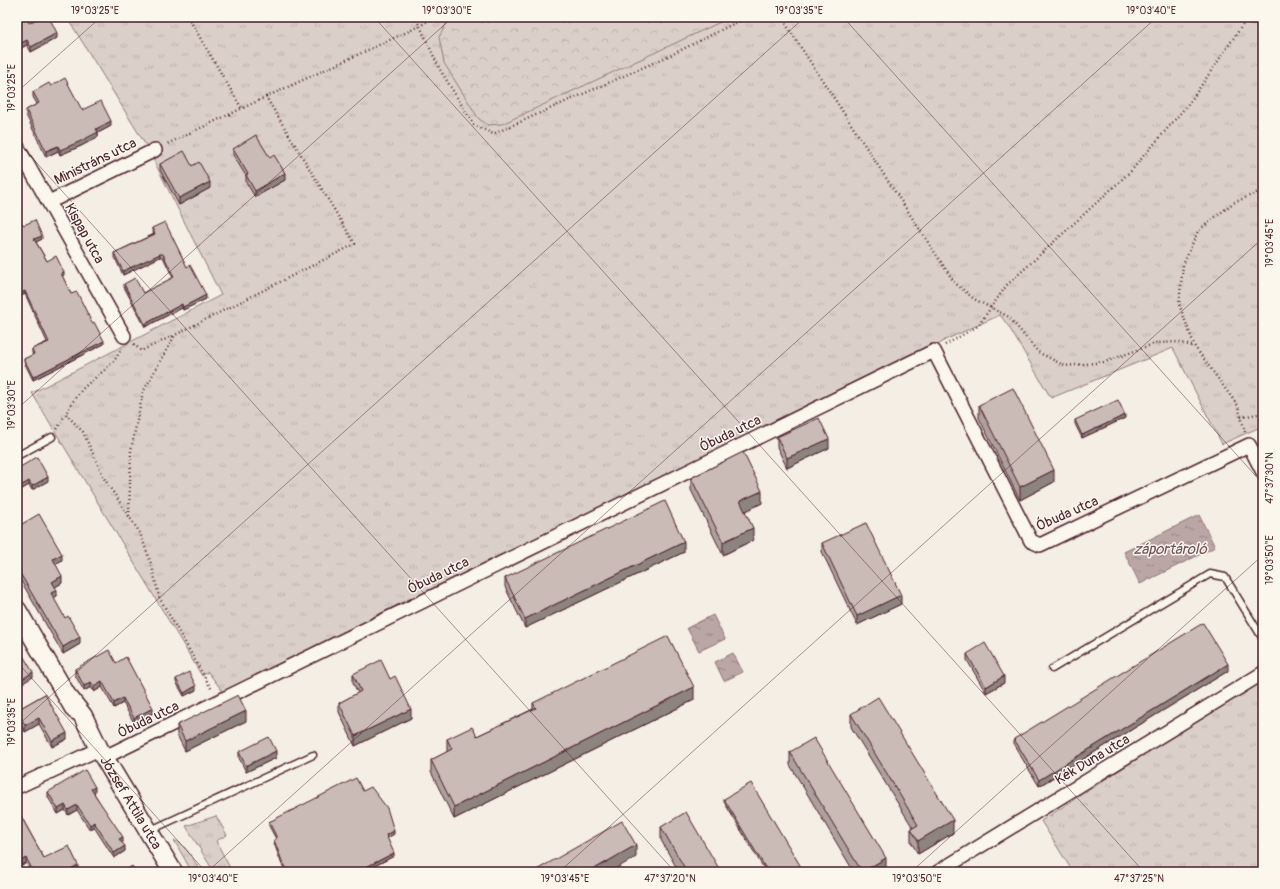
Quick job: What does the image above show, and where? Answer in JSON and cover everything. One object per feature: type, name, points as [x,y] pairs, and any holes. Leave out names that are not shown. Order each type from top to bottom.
[{"type":"main road","name":"József Attila utca","points":[[17,610],[69,698],[79,719],[90,733],[173,872]]},
{"type":"street","name":"Kispap utca","points":[[17,146],[124,336]]},
{"type":"street","name":"Ministráns utca","points":[[49,202],[155,150]]},
{"type":"street","name":"Óbuda utca","points":[[17,787],[102,753],[219,702],[402,610],[934,351],[1030,541],[1040,545],[1249,445]]},
{"type":"street","points":[[1249,445],[1263,472]]},
{"type":"street","name":"Kék Duna utca","points":[[938,872],[1263,673]]},
{"type":"lane","points":[[17,456],[52,437]]},
{"type":"lane","points":[[1052,669],[1210,574],[1225,577],[1263,639]]},
{"type":"lane","points":[[149,831],[312,755]]},
{"type":"path","points":[[188,17],[242,109]]},
{"type":"path","points":[[414,17],[420,26],[439,68],[474,125],[493,134],[671,55],[747,17]]},
{"type":"path","points":[[155,150],[420,26],[433,17]]},
{"type":"path","points":[[781,17],[954,282],[974,299],[993,307],[1009,317],[1038,352],[1065,366],[1105,362],[1156,343],[1179,342],[1195,347]]},
{"type":"path","points":[[934,351],[978,326],[993,307],[1007,285],[1131,171],[1190,102],[1248,17]]},
{"type":"path","points":[[52,437],[81,391],[106,368],[120,352],[124,336],[141,350],[176,335],[355,244],[266,97]]},
{"type":"path","points":[[1249,445],[1238,406],[1195,347],[1179,304],[1183,265],[1198,231],[1233,203],[1263,190]]},
{"type":"path","points":[[129,516],[131,450],[143,392],[176,335]]},
{"type":"path","points":[[1241,417],[1263,413]]},
{"type":"path","points":[[66,414],[83,432],[104,480],[140,533],[152,566],[159,597],[177,631],[219,702]]},
{"type":"green space","points":[[67,17],[1263,17],[1263,436],[1258,428],[1222,444],[1173,348],[1051,398],[1009,327],[1000,315],[945,340],[930,351],[434,592],[409,599],[224,693],[208,672],[202,676],[32,393],[221,295],[147,147]]},
{"type":"green space","points":[[450,17],[731,17],[502,124],[488,125],[479,119],[444,63],[439,37]]},
{"type":"green space","points":[[1263,677],[1263,872],[1073,872],[1041,821]]},
{"type":"green space","points":[[216,816],[227,835],[216,841],[232,872],[214,872],[186,826]]},
{"type":"green space","points":[[174,840],[179,842],[186,849],[201,872],[192,872]]},
{"type":"water","name":"záportároló","points":[[1199,515],[1215,547],[1140,584],[1124,552]]},
{"type":"water","points":[[713,615],[725,639],[699,651],[687,628]]},
{"type":"water","points":[[733,653],[743,672],[724,681],[715,662]]},
{"type":"building","points":[[17,17],[26,17],[29,23],[40,17],[49,17],[57,33],[31,47],[27,40],[17,45]]},
{"type":"building","points":[[65,78],[82,110],[101,101],[111,121],[96,129],[98,132],[81,141],[60,150],[58,146],[46,151],[26,110],[39,103],[33,92],[49,83],[51,86]]},
{"type":"building","points":[[256,135],[270,158],[274,155],[285,173],[255,191],[246,175],[248,174],[233,149]]},
{"type":"building","points":[[184,151],[192,166],[199,162],[210,182],[179,198],[160,164]]},
{"type":"building","points":[[35,220],[42,236],[34,239],[47,261],[56,256],[64,272],[61,273],[71,294],[77,292],[92,323],[94,322],[104,341],[33,377],[24,359],[34,354],[32,349],[49,342],[25,291],[17,295],[17,226],[22,223],[24,225]]},
{"type":"building","points":[[165,222],[187,267],[190,265],[206,295],[183,307],[182,304],[145,324],[124,284],[135,278],[143,293],[174,277],[163,254],[123,271],[114,253],[155,234],[152,228]]},
{"type":"building","points":[[1013,388],[1054,470],[1020,487],[979,405]]},
{"type":"building","points":[[1118,400],[1125,415],[1082,435],[1075,420]]},
{"type":"building","points":[[819,418],[829,439],[787,458],[777,437]]},
{"type":"building","points":[[743,452],[762,491],[740,501],[753,528],[723,542],[691,478]]},
{"type":"building","points":[[37,457],[48,477],[32,486],[29,481],[17,488],[17,469]]},
{"type":"building","points":[[665,501],[684,542],[525,619],[505,578]]},
{"type":"building","points":[[39,514],[62,554],[53,559],[62,576],[52,582],[57,590],[51,593],[65,618],[68,616],[80,637],[63,647],[17,568],[17,527]]},
{"type":"building","points":[[866,523],[901,595],[857,616],[822,543]]},
{"type":"building","points":[[1203,623],[1228,664],[1039,780],[1014,739]]},
{"type":"building","points":[[668,636],[694,687],[454,807],[431,760],[452,749],[447,739],[472,727],[477,736],[536,708],[533,703]]},
{"type":"building","points":[[985,643],[1004,676],[986,687],[967,654]]},
{"type":"building","points":[[19,649],[33,672],[18,682],[17,650]]},
{"type":"building","points":[[109,650],[116,663],[126,657],[153,708],[134,718],[123,698],[114,703],[102,681],[94,686],[91,682],[84,686],[75,669]]},
{"type":"building","points":[[381,660],[390,679],[395,676],[411,709],[355,736],[339,703],[361,691],[353,674]]},
{"type":"building","points":[[189,672],[196,686],[184,693],[176,679]]},
{"type":"building","points":[[45,694],[67,733],[52,741],[39,718],[25,725],[17,711]]},
{"type":"building","points":[[238,695],[246,711],[185,741],[177,725]]},
{"type":"building","points":[[878,697],[953,820],[918,841],[911,829],[918,825],[851,714]]},
{"type":"building","points":[[269,737],[276,751],[246,766],[239,752]]},
{"type":"building","points":[[814,738],[886,858],[862,872],[790,752]]},
{"type":"building","points":[[85,770],[95,787],[91,789],[123,837],[119,839],[125,846],[114,853],[94,822],[90,825],[77,805],[68,810],[65,805],[58,809],[48,792]]},
{"type":"building","points":[[356,778],[363,791],[371,787],[387,808],[394,831],[386,835],[394,853],[356,872],[289,872],[282,861],[274,840],[277,838],[269,822]]},
{"type":"building","points":[[751,783],[804,872],[768,872],[724,799]]},
{"type":"building","points":[[17,809],[44,858],[69,846],[78,865],[65,872],[34,872],[26,858],[22,860],[17,851]]},
{"type":"building","points":[[686,812],[721,872],[687,872],[661,827]]},
{"type":"building","points":[[622,821],[636,845],[589,872],[533,872]]},
{"type":"building","points":[[132,866],[136,872],[123,872]]}]
